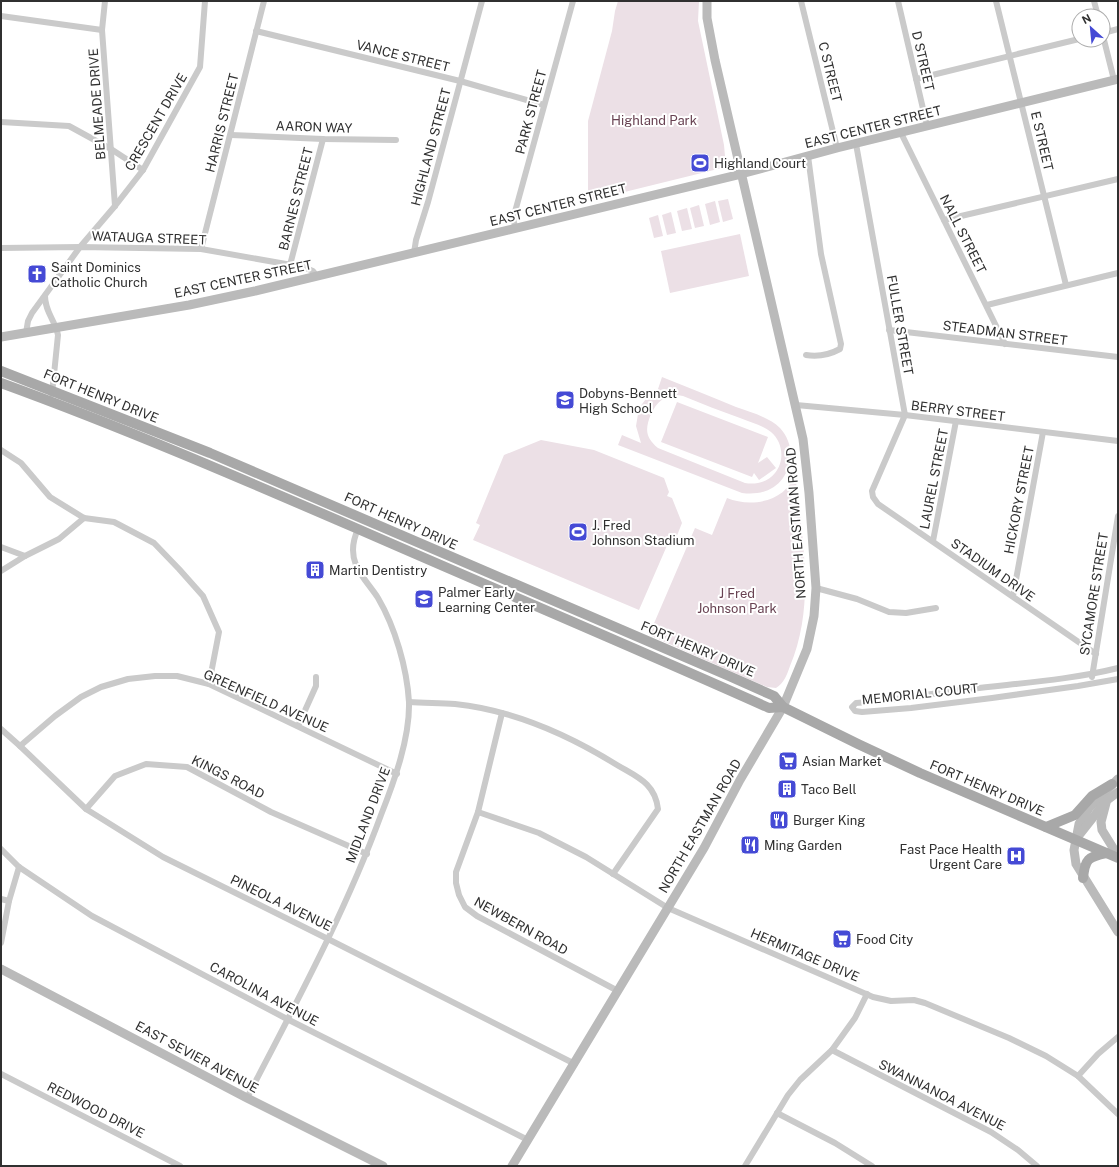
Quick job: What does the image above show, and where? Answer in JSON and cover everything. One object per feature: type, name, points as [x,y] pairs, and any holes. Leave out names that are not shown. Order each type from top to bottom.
[{"type":"main road","name":"FORT HENRY DRIVE","points":[[1,371],[210,453],[728,676],[774,696],[783,708]]},
{"type":"main road","name":"FORT HENRY DRIVE","points":[[1,384],[51,402],[205,464],[769,708],[783,708],[920,773],[1118,857]]},
{"type":"main road","points":[[1046,827],[1075,815],[1092,796],[1116,785]]},
{"type":"main road","points":[[1083,878],[1086,862],[1089,858],[1106,852]]},
{"type":"street","name":"BELMEADE DRIVE","points":[[105,1],[102,30],[115,206]]},
{"type":"street","name":"CRESCENT DRIVE","points":[[26,333],[28,321],[32,313],[80,247],[144,170],[200,67],[205,1]]},
{"type":"street","name":"HARRIS STREET","points":[[201,249],[264,1]]},
{"type":"street","name":"HIGHLAND STREET","points":[[414,253],[416,240],[428,202],[482,1]]},
{"type":"street","name":"PARK STREET","points":[[516,229],[513,219],[573,1]]},
{"type":"street","name":"NORTH EASTMAN ROAD","points":[[512,1166],[575,1064],[704,848],[740,780],[783,708],[810,640],[814,616],[816,588],[803,439],[710,36],[707,1]]},
{"type":"street","name":"C STREET","points":[[801,1],[837,148]]},
{"type":"street","name":"D STREET","points":[[898,1],[927,126]]},
{"type":"street","name":"E STREET","points":[[996,1],[1066,286]]},
{"type":"street","points":[[1,16],[102,30]]},
{"type":"street","name":"VANCE STREET","points":[[256,31],[460,80],[544,106]]},
{"type":"street","points":[[916,79],[1071,41]]},
{"type":"street","points":[[1107,48],[1116,80]]},
{"type":"street","name":"EAST CENTER STREET","points":[[1,338],[255,292],[741,174],[837,148],[1116,80]]},
{"type":"street","points":[[1,122],[69,126],[111,149],[144,170]]},
{"type":"street","name":"NALL STREET","points":[[901,133],[1005,344]]},
{"type":"street","name":"AARON WAY","points":[[231,135],[323,139],[396,140]]},
{"type":"street","name":"BARNES STREET","points":[[290,265],[323,139]]},
{"type":"street","name":"FULLER STREET","points":[[856,144],[905,415]]},
{"type":"street","points":[[806,355],[820,357],[833,353],[840,349],[841,344],[821,254],[808,156]]},
{"type":"street","points":[[944,220],[1118,179]]},
{"type":"street","name":"WATAUGA STREET","points":[[1,248],[80,247],[201,249],[303,267],[313,271],[317,276]]},
{"type":"street","points":[[987,305],[1118,273]]},
{"type":"street","points":[[45,296],[45,305],[57,328],[58,335],[51,402]]},
{"type":"street","name":"STEADMAN STREET","points":[[889,330],[1118,357]]},
{"type":"street","name":"BERRY STREET","points":[[796,405],[905,415],[1118,441]]},
{"type":"street","name":"STADIUM DRIVE","points":[[905,415],[872,491],[872,497],[878,504],[1096,654]]},
{"type":"street","name":"LAUREL STREET","points":[[933,541],[956,421]]},
{"type":"street","name":"HICKORY STREET","points":[[1013,596],[1043,432]]},
{"type":"street","points":[[1,450],[21,463],[50,497],[84,518],[114,522],[154,543],[179,569],[203,596],[219,632],[209,684]]},
{"type":"street","name":"SYCAMORE STREET","points":[[1092,684],[1092,674],[1118,516]]},
{"type":"street","points":[[1,571],[25,556],[59,539],[84,518]]},
{"type":"street","name":"MIDLAND DRIVE","points":[[247,1098],[328,939],[367,854],[397,774],[406,731],[409,702],[402,655],[391,626],[378,599],[356,564],[353,552],[354,538],[358,529]]},
{"type":"street","points":[[1,546],[25,556]]},
{"type":"street","points":[[816,588],[857,599],[889,612],[906,613],[936,608]]},
{"type":"street","name":"MEMORIAL COURT","points":[[1118,668],[1092,674],[891,700],[856,703],[852,705],[852,708],[855,712],[862,712],[939,705],[1092,684],[1118,679]]},
{"type":"street","name":"GREENFIELD AVENUE","points":[[20,746],[55,716],[81,698],[101,687],[128,679],[155,676],[177,676],[209,684],[397,774]]},
{"type":"street","points":[[298,726],[316,686],[316,677]]},
{"type":"street","points":[[937,693],[939,705]]},
{"type":"street","points":[[409,702],[455,704],[502,713],[536,724],[570,738],[606,758],[650,787],[657,801],[658,809],[613,874]]},
{"type":"street","name":"NEWBERN ROAD","points":[[502,713],[478,812],[456,872],[456,883],[459,895],[465,907],[477,916],[618,991]]},
{"type":"street","name":"PINEOLA AVENUE","points":[[1,729],[86,809],[163,857],[575,1064]]},
{"type":"street","name":"KINGS ROAD","points":[[86,809],[115,776],[146,764],[187,767],[271,812],[367,854]]},
{"type":"street","points":[[1075,840],[1106,801],[1116,785]]},
{"type":"street","points":[[1116,785],[1089,808],[1080,824],[1075,840],[1074,850],[1076,864],[1083,878],[1118,932]]},
{"type":"street","points":[[1106,801],[1101,822],[1102,830],[1118,857]]},
{"type":"street","name":"HERMITAGE DRIVE","points":[[478,812],[539,833],[561,843],[668,908],[867,994],[891,1001],[914,1000],[935,1006],[1032,1048],[1078,1076],[1118,1114]]},
{"type":"street","name":"CAROLINA AVENUE","points":[[1,849],[19,867],[92,916],[288,1019],[528,1140]]},
{"type":"street","points":[[1,943],[9,901],[19,867]]},
{"type":"street","points":[[1,899],[9,901]]},
{"type":"street","name":"EAST SEVIER AVENUE","points":[[1,968],[247,1098],[383,1166]]},
{"type":"street","points":[[745,1166],[777,1113],[800,1080],[832,1050],[855,1018],[867,994]]},
{"type":"street","points":[[1078,1076],[1098,1054],[1118,1037]]},
{"type":"street","name":"SWANNANOA AVENUE","points":[[832,1050],[991,1132],[1018,1150],[1037,1166]]},
{"type":"street","name":"REDWOOD DRIVE","points":[[1,1074],[180,1166]]},
{"type":"street","points":[[777,1113],[835,1143],[872,1166]]},
{"type":"green space","name":"Highland Park","points":[[618,1],[699,1],[698,21],[724,145],[726,167],[588,201],[588,121],[612,31]]},
{"type":"green space","points":[[728,199],[733,219],[723,222],[718,201]]},
{"type":"green space","points":[[715,201],[720,222],[710,225],[705,204]]},
{"type":"green space","points":[[699,205],[704,226],[695,228],[690,208]]},
{"type":"green space","points":[[687,208],[692,229],[682,231],[677,211]]},
{"type":"green space","points":[[671,212],[676,233],[667,235],[662,215]]},
{"type":"green space","points":[[658,215],[663,236],[654,238],[649,218]]},
{"type":"green space","points":[[740,234],[749,276],[670,293],[661,251]]},
{"type":"green space","points":[[662,377],[759,415],[776,424],[788,440],[790,446],[789,466],[783,478],[774,487],[764,492],[742,493],[618,445],[622,435],[641,443],[636,426],[639,408],[649,395],[658,389]],"holes":[[[677,395],[764,427],[771,432],[778,441],[781,452],[780,463],[775,473],[769,479],[762,482],[753,484],[745,483],[658,448],[648,436],[647,432],[651,414],[658,403],[664,398]]]},
{"type":"green space","points":[[677,402],[768,437],[758,463],[767,457],[776,468],[759,480],[754,473],[752,477],[661,442]]},
{"type":"green space","name":"J. Fred Johnson Stadium","points":[[541,440],[594,450],[664,478],[669,492],[667,496],[672,498],[682,523],[674,543],[669,541],[639,610],[473,540],[480,525],[476,523],[504,455]]},
{"type":"green space","name":"J Fred Johnson Park","points":[[795,473],[805,570],[805,595],[803,619],[798,643],[788,673],[781,684],[776,688],[767,687],[649,635],[695,528],[712,535],[727,498],[747,502],[767,500],[784,491],[791,483]]},
{"type":"place","name":"Highland Court","points":[[700,163]]},
{"type":"place","name":"Saint Dominics Catholic Church","points":[[37,274]]},
{"type":"place","name":"Dobyns-Bennett High School","points":[[565,400]]},
{"type":"place","name":"J. Fred Johnson Stadium","points":[[578,532]]},
{"type":"place","name":"Martin Dentistry","points":[[315,570]]},
{"type":"place","name":"Palmer Early Learning Center","points":[[424,599]]},
{"type":"place","name":"Asian Market","points":[[788,761]]},
{"type":"place","name":"Taco Bell","points":[[787,789]]},
{"type":"place","name":"Burger King","points":[[779,820]]},
{"type":"place","name":"Ming Garden","points":[[750,845]]},
{"type":"place","name":"Fast Pace Health Urgent Care","points":[[1016,856]]},
{"type":"place","name":"Food City","points":[[842,939]]}]
